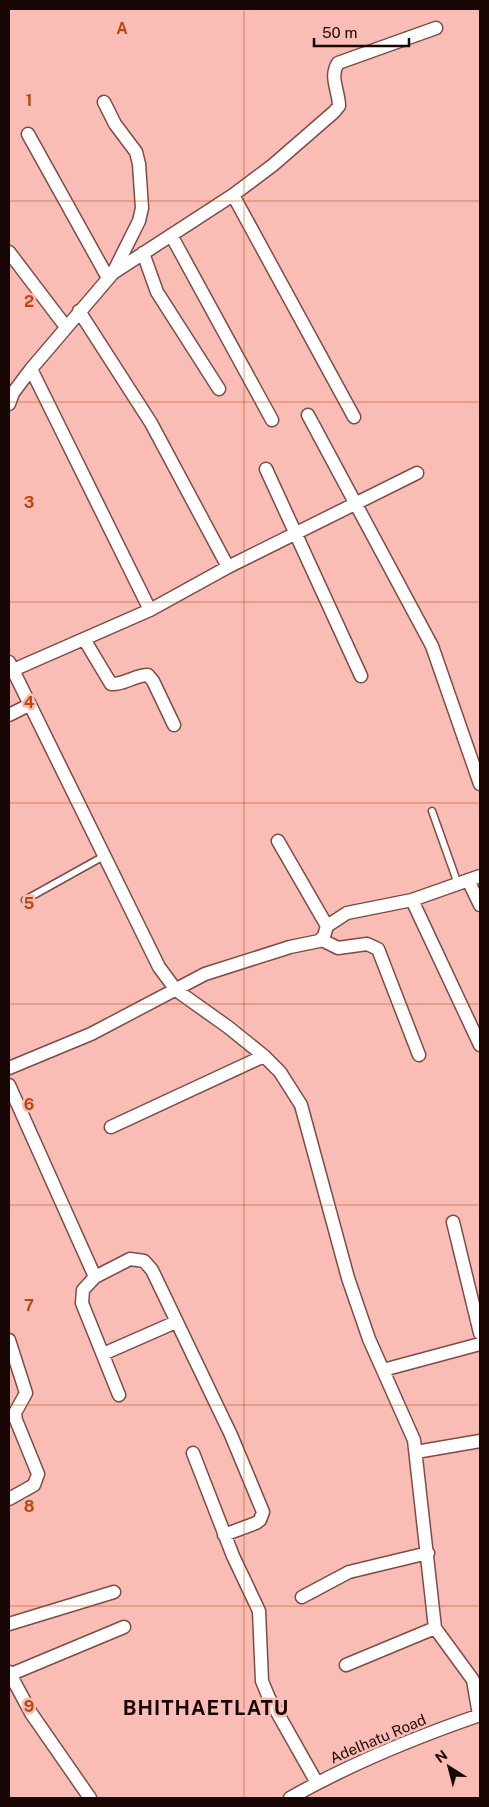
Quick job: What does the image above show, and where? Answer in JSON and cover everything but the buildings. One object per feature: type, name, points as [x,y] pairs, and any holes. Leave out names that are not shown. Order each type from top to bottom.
[{"type":"street","points":[[9,404],[13,392],[31,369],[111,276],[233,195],[272,165],[334,112],[338,106],[334,79],[335,68],[338,63],[436,28]]},
{"type":"street","points":[[104,102],[115,124],[136,152],[142,191],[142,208],[139,221],[111,276]]},
{"type":"street","points":[[28,134],[111,276]]},
{"type":"street","points":[[233,195],[354,417]]},
{"type":"street","points":[[171,235],[272,420]]},
{"type":"street","points":[[9,252],[66,327]]},
{"type":"street","points":[[143,253],[157,292],[219,389]]},
{"type":"street","points":[[79,311],[151,423],[228,568]]},
{"type":"street","points":[[31,369],[150,610]]},
{"type":"street","points":[[308,415],[432,646],[480,784]]},
{"type":"street","points":[[266,469],[361,676]]},
{"type":"street","points":[[417,473],[356,505],[296,533],[150,610],[84,639],[11,666],[159,967],[176,990],[228,1027],[264,1056],[284,1078],[301,1105],[348,1278],[369,1339],[410,1427],[416,1452],[435,1628],[473,1680],[480,1715]]},
{"type":"street","points":[[84,639],[111,684],[117,684],[141,675],[148,675],[154,681],[174,725]]},
{"type":"street","points":[[9,715],[29,705]]},
{"type":"street","points":[[278,841],[326,926]]},
{"type":"street","points":[[322,940],[326,926],[347,913],[412,900],[480,876]]},
{"type":"street","points":[[463,882],[480,905]]},
{"type":"street","points":[[412,900],[480,1045]]},
{"type":"street","points":[[9,1068],[91,1034],[221,968],[322,940],[338,948],[367,944],[378,948],[419,1055]]},
{"type":"street","points":[[111,1127],[264,1056]]},
{"type":"street","points":[[9,1085],[95,1277]]},
{"type":"street","points":[[453,1222],[480,1333]]},
{"type":"street","points":[[119,1395],[81,1296],[83,1290],[95,1277],[130,1259],[144,1261],[152,1270],[230,1435],[263,1512],[260,1520],[256,1523],[224,1534]]},
{"type":"street","points":[[103,1354],[176,1322]]},
{"type":"street","points":[[9,1340],[26,1393],[15,1414],[16,1420],[38,1474],[34,1485],[9,1499]]},
{"type":"street","points":[[383,1370],[480,1344]]},
{"type":"street","points":[[416,1452],[480,1441]]},
{"type":"street","points":[[193,1453],[224,1534],[259,1611],[262,1681],[269,1698],[317,1783]]},
{"type":"street","points":[[302,1597],[349,1572],[428,1553]]},
{"type":"street","points":[[9,1624],[114,1592]]},
{"type":"street","points":[[90,1798],[31,1713],[9,1674],[124,1627]]},
{"type":"street","points":[[346,1665],[435,1628]]},
{"type":"street","name":"Adelhatu Road","points":[[290,1798],[317,1783],[382,1753],[480,1715]]},
{"type":"lane","points":[[432,811],[463,882]]},
{"type":"lane","points":[[26,900],[104,856]]},
{"type":"district","name":"BHITHAETLATU","points":[[206,1708]]}]
